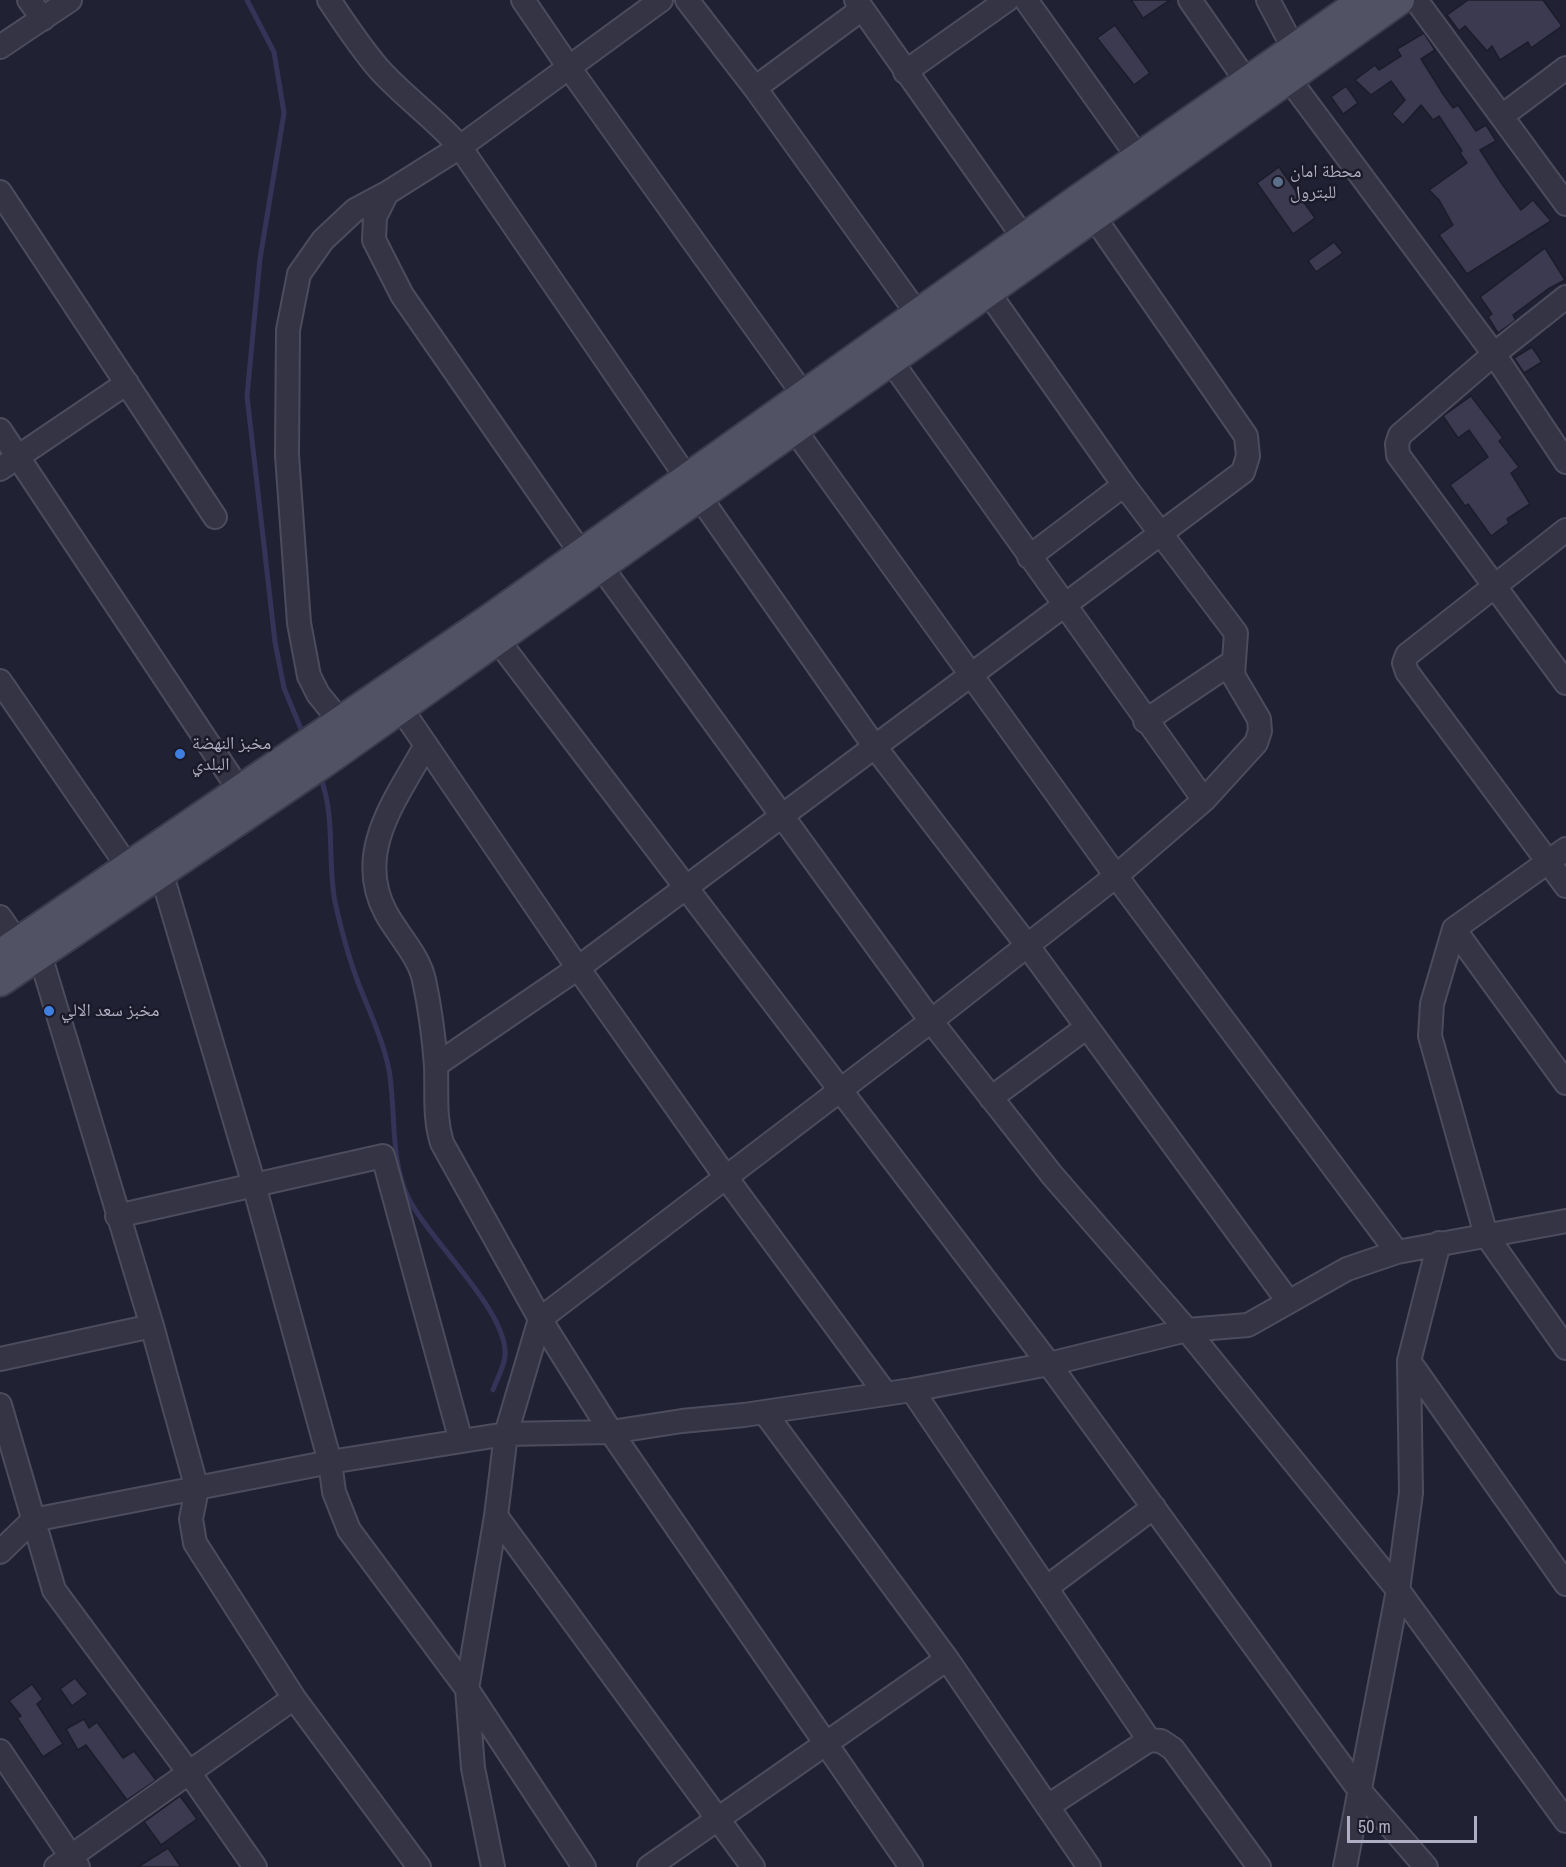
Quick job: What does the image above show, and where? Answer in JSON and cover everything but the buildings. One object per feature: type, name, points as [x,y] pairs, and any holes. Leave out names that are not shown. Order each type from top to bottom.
[{"type":"main road","points":[[693,487],[803,394],[1363,0]]},
{"type":"main road","points":[[319,751],[340,721],[590,559],[693,487],[794,429],[1400,0]]},
{"type":"main road","points":[[19,951],[162,872],[294,768],[319,751],[400,708],[496,638],[590,559]]},
{"type":"main road","points":[[0,982],[19,951],[128,867],[240,791],[294,768]]},
{"type":"street","points":[[29,0],[43,19]]},
{"type":"street","points":[[0,47],[70,0]]},
{"type":"street","points":[[329,0],[379,69],[434,118],[460,147],[874,747],[1027,945],[1288,1301]]},
{"type":"street","points":[[523,0],[803,394]]},
{"type":"street","points":[[340,721],[318,694],[309,676],[299,623],[287,455],[288,330],[299,274],[323,240],[355,210],[387,193],[460,147],[570,69],[661,0]]},
{"type":"street","points":[[687,0],[755,88],[917,313]]},
{"type":"street","points":[[905,72],[1007,0]]},
{"type":"street","points":[[1026,0],[1138,157]]},
{"type":"street","points":[[1190,0],[1247,82]]},
{"type":"street","points":[[1268,0],[1294,49]]},
{"type":"street","points":[[1416,0],[1566,204]]},
{"type":"street","points":[[755,88],[859,5],[1024,238]]},
{"type":"street","points":[[1502,116],[1566,68]]},
{"type":"street","points":[[1289,79],[1494,354],[1566,462]]},
{"type":"street","points":[[0,192],[215,518]]},
{"type":"street","points":[[387,193],[375,217],[374,240],[383,263],[437,347],[590,559],[931,1021],[1052,1175],[1187,1330],[1398,1590],[1566,1821]]},
{"type":"street","points":[[436,1065],[578,968],[686,885],[781,818],[1243,472],[1248,456],[1246,436],[1094,217]]},
{"type":"street","points":[[493,1867],[473,1768],[467,1689],[496,1516],[506,1434],[540,1319],[931,1021],[1116,876],[1204,800],[1256,743],[1260,731],[1259,719],[1233,675],[1236,633],[1124,485],[988,292]]},
{"type":"street","points":[[1566,297],[1494,354],[1400,435],[1396,444],[1398,455],[1566,683]]},
{"type":"street","points":[[891,361],[1145,721],[1204,800]]},
{"type":"street","points":[[9,463],[127,383]]},
{"type":"street","points":[[794,429],[1116,876],[1397,1252]]},
{"type":"street","points":[[0,430],[9,463],[240,791]]},
{"type":"street","points":[[1029,557],[1124,485]]},
{"type":"street","points":[[1566,530],[1407,655],[1404,663],[1407,672],[1557,855],[1566,886]]},
{"type":"street","points":[[496,638],[842,1088],[1050,1364],[1360,1791],[1426,1867]]},
{"type":"street","points":[[1145,721],[1234,661]]},
{"type":"street","points":[[0,681],[128,867]]},
{"type":"street","points":[[400,708],[578,968],[725,1176],[885,1393]]},
{"type":"street","points":[[426,745],[384,820],[375,844],[374,863],[375,885],[385,911],[418,963],[424,979],[436,1065],[436,1122],[442,1143],[540,1319],[611,1432],[911,1867]]},
{"type":"street","points":[[1557,855],[1454,929],[1432,1004],[1430,1036],[1486,1235],[1566,1348]]},
{"type":"street","points":[[162,872],[254,1185],[330,1462],[334,1492],[349,1530],[467,1689],[584,1867]]},
{"type":"street","points":[[0,917],[19,951],[117,1216],[152,1326],[197,1489],[191,1520],[195,1543],[294,1698],[419,1867]]},
{"type":"street","points":[[1454,929],[1566,1083]]},
{"type":"street","points":[[991,1098],[1087,1027]]},
{"type":"street","points":[[117,1216],[383,1156],[461,1441]]},
{"type":"street","points":[[0,1552],[33,1520],[330,1462],[506,1434],[611,1432],[765,1413],[912,1390],[1050,1364],[1187,1330],[1248,1325],[1347,1269],[1397,1252],[1566,1221]]},
{"type":"street","points":[[1345,1867],[1398,1590],[1411,1493],[1409,1361],[1439,1243]]},
{"type":"street","points":[[0,1359],[152,1326]]},
{"type":"street","points":[[1409,1361],[1566,1584]]},
{"type":"street","points":[[912,1390],[1149,1740]]},
{"type":"street","points":[[0,1405],[54,1590],[190,1774],[255,1867]]},
{"type":"street","points":[[765,1413],[947,1659],[1089,1867]]},
{"type":"street","points":[[1046,1588],[1154,1507]]},
{"type":"street","points":[[496,1516],[753,1867]]},
{"type":"street","points":[[649,1867],[947,1659]]},
{"type":"street","points":[[0,1751],[68,1864],[294,1698]]},
{"type":"street","points":[[1048,1806],[1149,1740],[1161,1741],[1173,1749],[1259,1867]]},
{"type":"waterway","points":[[247,0],[274,52],[284,113],[260,259],[247,396],[275,642],[284,688],[303,734]]},
{"type":"waterway","points":[[320,776],[330,823],[335,902],[352,965],[380,1037],[389,1070],[396,1150],[402,1180],[417,1213],[481,1297],[503,1338],[505,1356],[493,1390]]},
{"type":"place","name":"محطة امان للبترول","points":[[1278,182]]},
{"type":"place","name":"مخبز النهضة البلدي","points":[[180,754]]},
{"type":"place","name":"مخبز سعد الالي","points":[[49,1011]]}]
